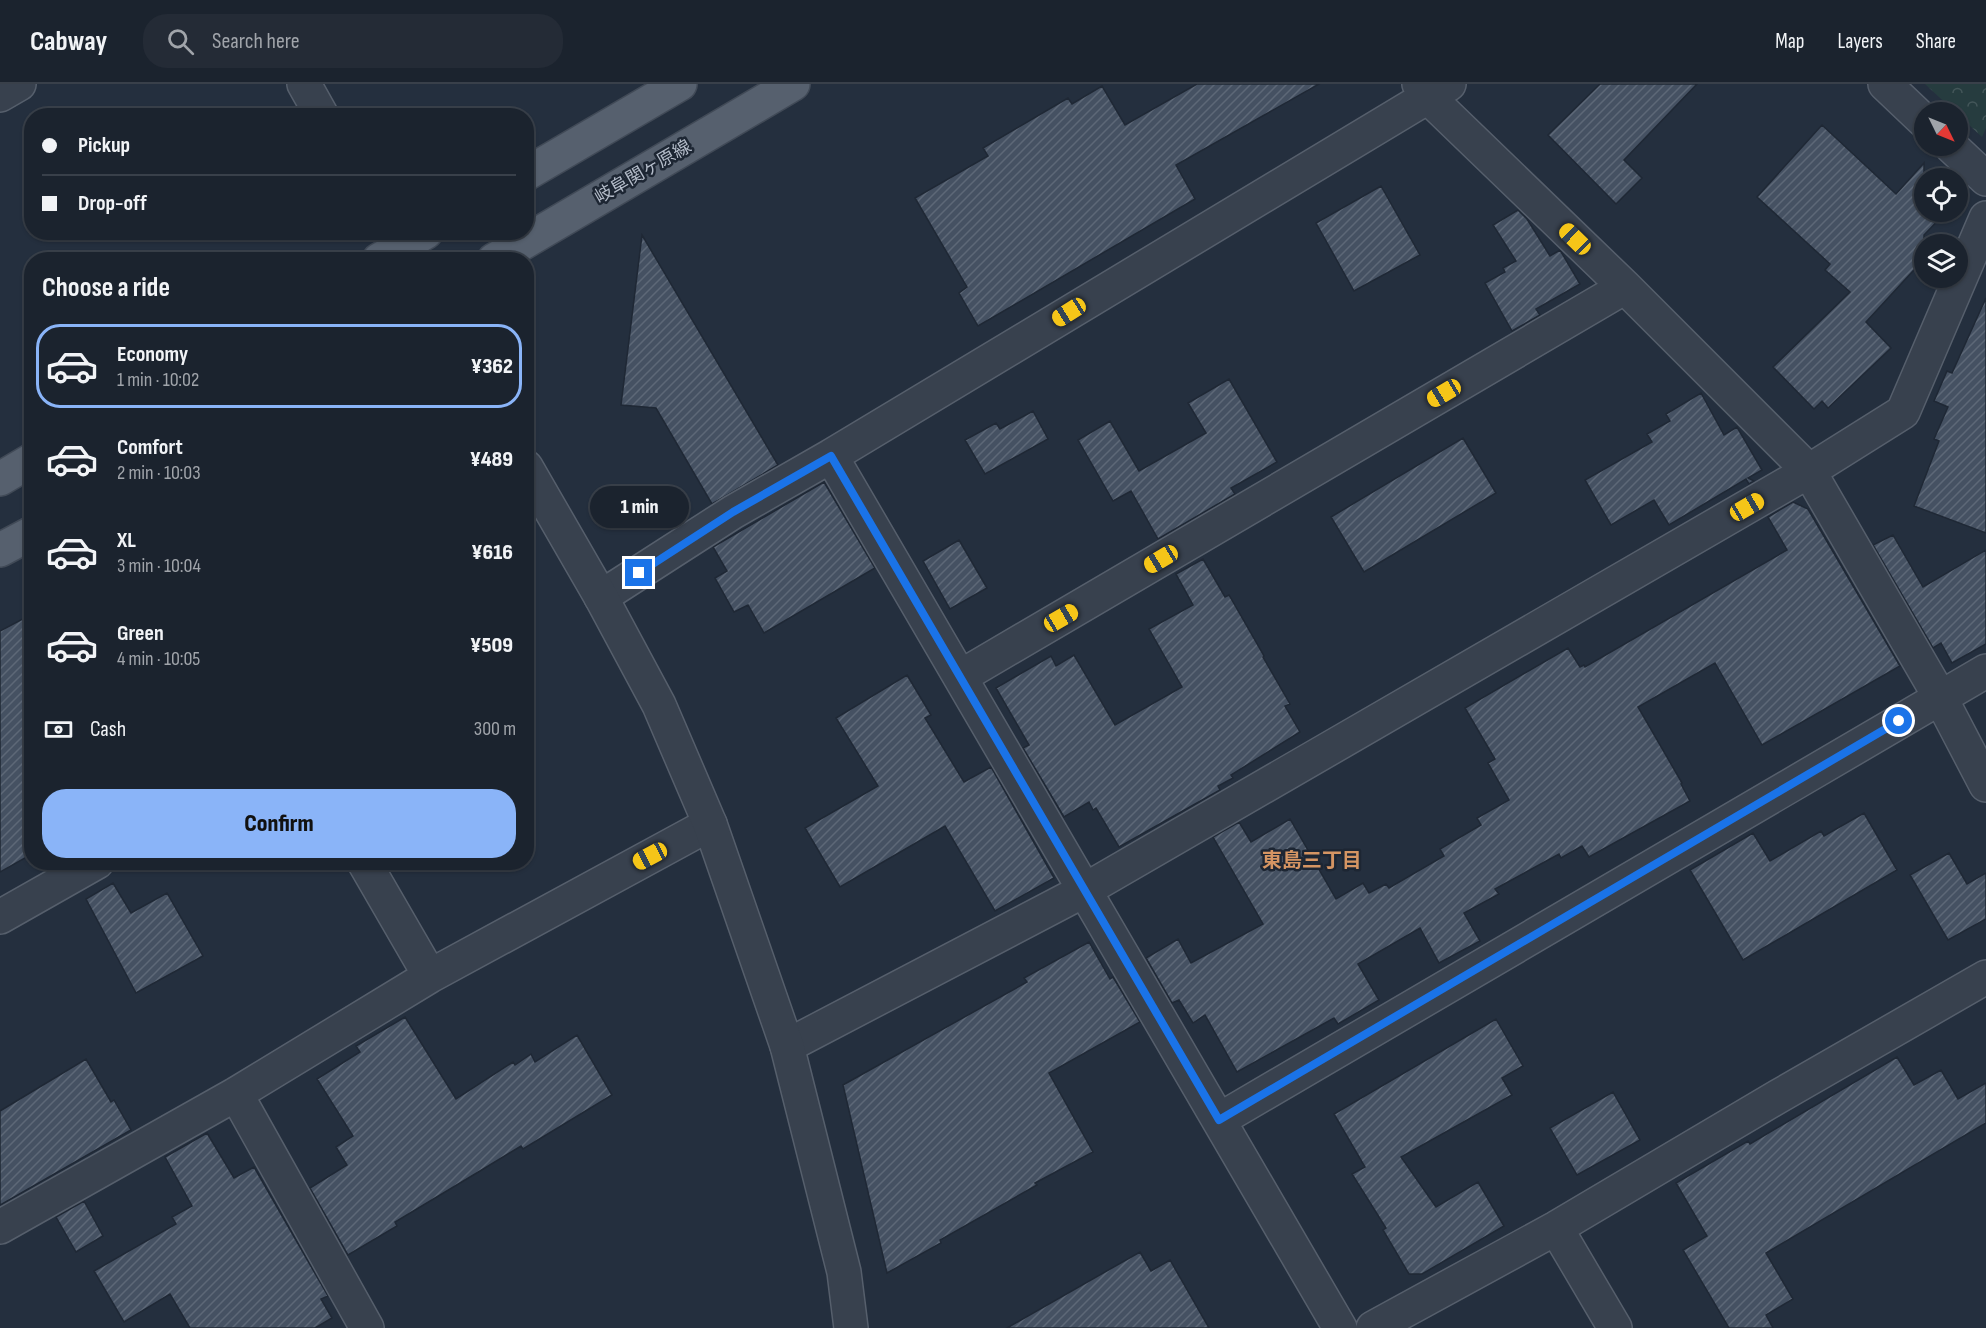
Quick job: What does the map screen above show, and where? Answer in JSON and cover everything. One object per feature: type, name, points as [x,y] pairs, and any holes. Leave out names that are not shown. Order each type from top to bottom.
[{"type":"main road","points":[[534,169],[680,84]]},
{"type":"main road","name":"岐阜関ヶ原線","points":[[534,236],[793,84]]},
{"type":"main road","name":"岐阜関ヶ原線","points":[[508,252],[528,240]]},
{"type":"main road","points":[[0,479],[24,465]]},
{"type":"main road","points":[[0,550],[24,537]]},
{"type":"street","points":[[0,95],[19,84]]},
{"type":"street","points":[[304,84],[318,108]]},
{"type":"street","points":[[1886,84],[1914,111]]},
{"type":"street","points":[[601,597],[733,512],[831,456],[1432,88],[1625,287],[1809,471],[1940,697],[1986,785]]},
{"type":"street","points":[[1962,156],[1986,179]]},
{"type":"street","points":[[787,1046],[1085,890],[1809,471],[1903,412],[1986,218]]},
{"type":"street","points":[[960,677],[1625,287]]},
{"type":"street","points":[[831,456],[1340,1328]]},
{"type":"street","points":[[534,481],[601,597],[658,705],[710,824],[787,1046],[844,1272],[850,1328]]},
{"type":"street","points":[[1219,1120],[1986,671]]},
{"type":"street","points":[[0,1227],[236,1094],[430,976],[710,824]]},
{"type":"street","points":[[0,917],[83,870]]},
{"type":"street","points":[[369,870],[430,976]]},
{"type":"street","points":[[1373,1328],[1556,1228],[1986,977]]},
{"type":"street","points":[[236,1094],[367,1328]]},
{"type":"street","points":[[1556,1228],[1615,1328]]},
{"type":"green space","points":[[1925,84],[1986,84],[1986,128],[1982,137],[1968,124],[1968,102],[1944,102]]},
{"type":"building","points":[[1197,84],[1319,84],[1176,165],[1195,199],[978,326],[959,293],[967,287],[915,198],[988,156],[983,148],[1068,98],[1072,104],[1102,86],[1125,125]]},
{"type":"building","points":[[1600,84],[1697,84],[1624,160],[1642,178],[1616,204],[1548,135]]},
{"type":"building","points":[[1822,125],[1896,194],[1914,174],[1914,222],[1936,222],[1925,234],[1914,234],[1914,270],[1866,322],[1891,348],[1828,408],[1822,401],[1814,409],[1773,367],[1850,292],[1825,270],[1830,264],[1757,197]]},
{"type":"building","points":[[1381,186],[1420,255],[1354,291],[1316,223]]},
{"type":"building","points":[[1518,210],[1527,219],[1550,256],[1560,250],[1580,284],[1536,309],[1540,315],[1512,331],[1485,283],[1505,272],[1503,268],[1516,261],[1493,225]]},
{"type":"building","points":[[642,235],[778,465],[712,504],[656,408],[621,405]]},
{"type":"building","points":[[1986,298],[1986,533],[1914,506],[1939,441],[1934,439],[1948,407],[1934,401],[1947,371],[1952,373]]},
{"type":"building","points":[[1229,379],[1277,462],[1231,488],[1235,494],[1158,539],[1131,491],[1113,501],[1078,440],[1110,421],[1139,471],[1206,433],[1188,403]]},
{"type":"building","points":[[1701,393],[1724,435],[1737,427],[1762,470],[1748,478],[1754,481],[1749,484],[1746,479],[1669,525],[1654,500],[1611,525],[1585,480],[1652,442],[1647,434],[1670,421],[1666,414]]},
{"type":"building","points":[[1033,411],[1048,439],[985,474],[965,440],[996,423],[1000,429]]},
{"type":"building","points":[[1463,438],[1496,493],[1364,572],[1331,517]]},
{"type":"building","points":[[824,482],[875,568],[764,633],[748,605],[734,612],[715,578],[727,571],[713,547]]},
{"type":"building","points":[[1793,502],[1808,509],[1900,666],[1762,745],[1715,663],[1638,707],[1690,801],[1589,857],[1582,846],[1561,858],[1559,854],[1495,889],[1499,894],[1464,913],[1480,941],[1439,963],[1420,928],[1358,964],[1379,1000],[1338,1024],[1334,1018],[1237,1072],[1205,1015],[1193,1023],[1179,1000],[1172,1003],[1146,958],[1178,939],[1191,963],[1263,924],[1213,837],[1239,822],[1251,842],[1290,819],[1336,899],[1363,883],[1369,893],[1386,884],[1389,888],[1444,856],[1440,849],[1481,825],[1477,818],[1509,800],[1488,763],[1495,759],[1465,708],[1568,648],[1580,667],[1584,665],[1585,667],[1787,550],[1768,517]]},
{"type":"building","points":[[1893,535],[1923,587],[1986,550],[1986,644],[1952,663],[1941,643],[1933,648],[1873,545]]},
{"type":"building","points":[[959,540],[987,588],[950,609],[923,561]]},
{"type":"building","points":[[1203,559],[1225,597],[1229,595],[1264,656],[1290,704],[1285,706],[1300,732],[1231,775],[1233,778],[1218,786],[1220,790],[1119,847],[1096,808],[1093,810],[1089,802],[1064,817],[1023,748],[1029,745],[996,688],[1051,656],[1056,666],[1074,655],[1115,725],[1182,687],[1149,629],[1193,605],[1176,574]]},
{"type":"building","points":[[24,618],[24,858],[0,872],[0,631]]},
{"type":"building","points":[[907,675],[931,715],[925,718],[964,782],[991,767],[1054,878],[995,911],[945,826],[840,887],[805,828],[878,786],[836,718]]},
{"type":"building","points":[[1864,813],[1897,870],[1743,960],[1690,870],[1753,833],[1770,861],[1821,831],[1824,836]]},
{"type":"building","points":[[1949,853],[1967,884],[1986,873],[1986,919],[1948,940],[1910,875]]},
{"type":"building","points":[[113,883],[131,913],[167,893],[203,956],[136,993],[86,899]]},
{"type":"building","points":[[1089,942],[1110,979],[1113,977],[1140,1022],[1049,1073],[1093,1152],[1035,1183],[1037,1185],[887,1273],[843,1085],[1027,982],[1024,978]]},
{"type":"building","points":[[405,1017],[456,1099],[513,1062],[515,1065],[531,1054],[535,1062],[577,1035],[612,1095],[523,1149],[521,1146],[395,1222],[397,1226],[348,1255],[310,1188],[347,1165],[336,1147],[353,1136],[317,1079],[360,1052],[356,1046]]},
{"type":"building","points":[[1496,1019],[1523,1066],[1502,1078],[1512,1095],[1401,1157],[1436,1207],[1478,1182],[1504,1226],[1422,1274],[1409,1274],[1383,1230],[1386,1228],[1352,1174],[1365,1167],[1334,1114]]},
{"type":"building","points":[[1897,1057],[1914,1085],[1941,1070],[1958,1099],[1986,1083],[1986,1123],[1766,1253],[1793,1299],[1766,1315],[1773,1328],[1729,1328],[1683,1250],[1707,1236],[1676,1183],[1748,1141],[1750,1144]]},
{"type":"building","points":[[86,1059],[111,1102],[114,1100],[131,1130],[0,1205],[0,1111]]},
{"type":"building","points":[[1613,1092],[1640,1140],[1577,1175],[1550,1128]]},
{"type":"building","points":[[207,1133],[234,1178],[254,1167],[328,1296],[321,1299],[332,1318],[315,1328],[190,1328],[170,1294],[124,1322],[94,1271],[176,1224],[172,1217],[192,1206],[165,1157]]},
{"type":"building","points":[[84,1201],[103,1236],[76,1252],[56,1217]]},
{"type":"building","points":[[1140,1252],[1151,1271],[1170,1260],[1209,1328],[1007,1328]]},
{"type":"district","name":"東島三丁目","points":[[1312,861]]},
{"type":"route","points":[[639,573],[733,512],[831,456],[1219,1120],[1899,721]]}]
